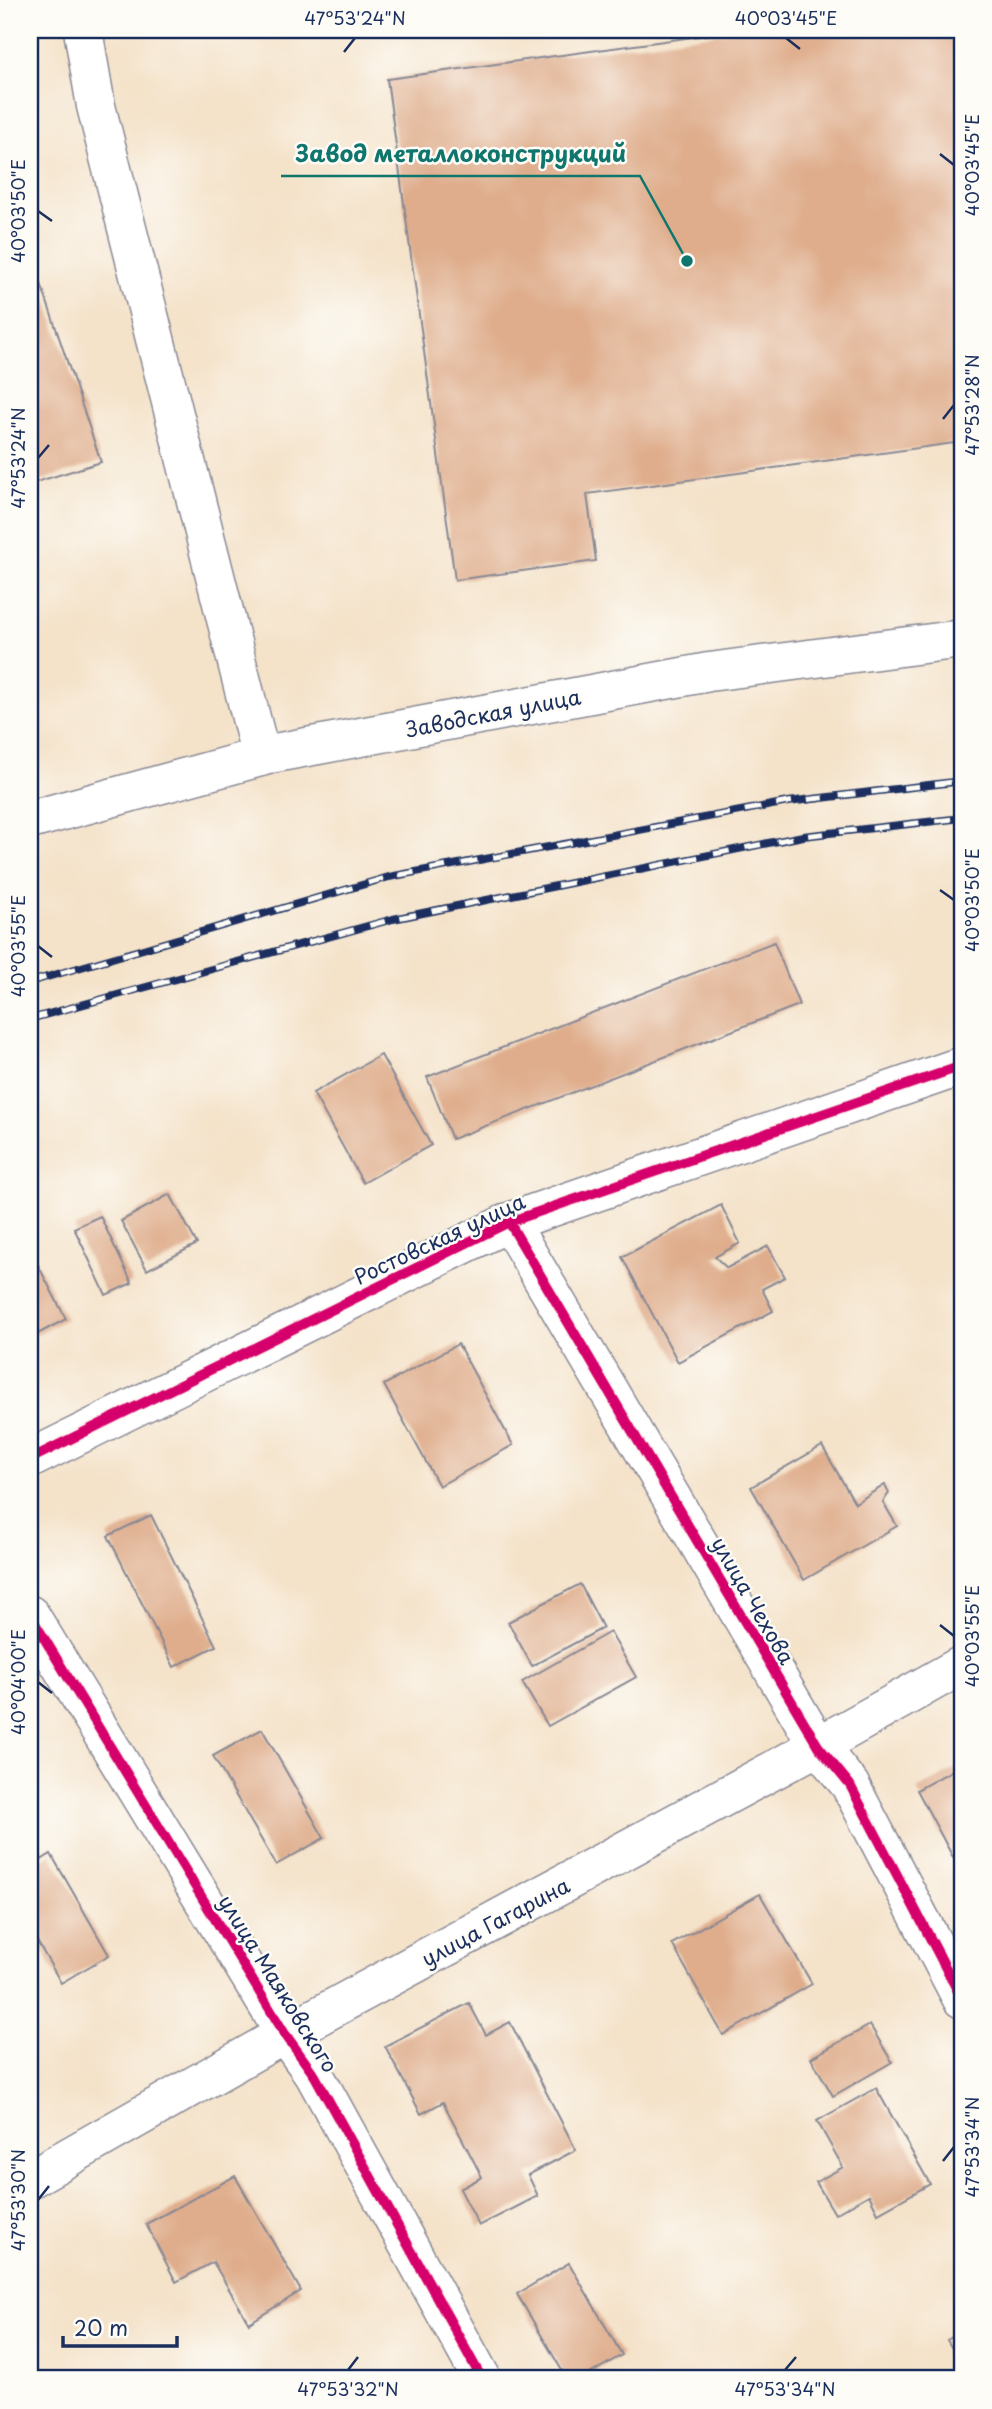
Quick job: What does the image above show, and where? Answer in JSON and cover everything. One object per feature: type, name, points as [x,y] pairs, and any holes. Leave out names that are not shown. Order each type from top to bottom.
[{"type":"street","points":[[83,30],[96,106],[261,757]]},
{"type":"street","name":"Заводская улица","points":[[30,821],[261,757],[709,672],[962,639]]},
{"type":"street","name":"Ростовская улица","points":[[30,1459],[509,1222],[962,1066]]},
{"type":"street","name":"улица Чехова","points":[[509,1222],[818,1746],[850,1784],[962,1999]]},
{"type":"street","name":"улица Маяковского","points":[[30,1615],[285,2034],[315,2076],[482,2379]]},
{"type":"street","name":"улица Гагарина","points":[[30,2179],[285,2034],[818,1746],[962,1665]]},
{"type":"building","points":[[744,30],[962,30],[962,442],[587,494],[596,561],[455,580],[387,79]]},
{"type":"building","points":[[30,251],[101,462],[30,484]]},
{"type":"building","points":[[774,942],[799,1005],[452,1139],[427,1077]]},
{"type":"building","points":[[381,1055],[431,1145],[363,1183],[313,1093]]},
{"type":"building","points":[[170,1194],[197,1244],[147,1270],[121,1221]]},
{"type":"building","points":[[721,1205],[740,1243],[715,1257],[727,1268],[768,1246],[785,1277],[762,1289],[773,1311],[678,1362],[622,1257]]},
{"type":"building","points":[[100,1216],[132,1283],[106,1295],[74,1228]]},
{"type":"building","points":[[37,1263],[66,1319],[30,1338],[30,1267]]},
{"type":"building","points":[[458,1344],[513,1445],[439,1486],[384,1385]]},
{"type":"building","points":[[822,1446],[855,1503],[885,1485],[889,1493],[883,1502],[897,1526],[804,1580],[751,1487]]},
{"type":"building","points":[[151,1515],[216,1646],[174,1667],[108,1536]]},
{"type":"building","points":[[580,1584],[603,1628],[532,1666],[508,1622]]},
{"type":"building","points":[[610,1632],[636,1677],[548,1726],[522,1682]]},
{"type":"building","points":[[262,1729],[324,1838],[276,1865],[213,1756]]},
{"type":"building","points":[[962,1765],[962,1874],[917,1790]]},
{"type":"building","points":[[51,1854],[109,1955],[61,1983],[30,1929],[30,1867]]},
{"type":"building","points":[[760,1894],[812,1984],[723,2035],[672,1944]]},
{"type":"building","points":[[469,2003],[486,2035],[510,2022],[576,2150],[528,2175],[538,2196],[479,2226],[460,2189],[482,2177],[443,2102],[421,2114],[385,2046]]},
{"type":"building","points":[[870,2025],[892,2062],[833,2096],[811,2058]]},
{"type":"building","points":[[876,2088],[930,2184],[878,2213],[869,2195],[835,2214],[816,2182],[843,2167],[817,2121]]},
{"type":"building","points":[[235,2176],[301,2291],[249,2323],[213,2262],[176,2282],[146,2224]]},
{"type":"building","points":[[569,2263],[622,2355],[581,2379],[567,2379],[517,2294]]},
{"type":"building","points":[[962,2331],[962,2365],[947,2340]]},
{"type":"railway","points":[[30,982],[389,877],[788,802],[962,781]]},
{"type":"railway","points":[[30,1019],[393,919],[803,836],[962,818]]},
{"type":"cycle path","points":[[30,1459],[509,1222],[962,1066]]},
{"type":"cycle path","points":[[509,1222],[818,1746],[850,1785],[962,1999]]},
{"type":"cycle path","points":[[30,1615],[285,2034],[315,2076],[482,2379]]},
{"type":"place","name":"Завод металлоконструкций","points":[[687,261]]}]
